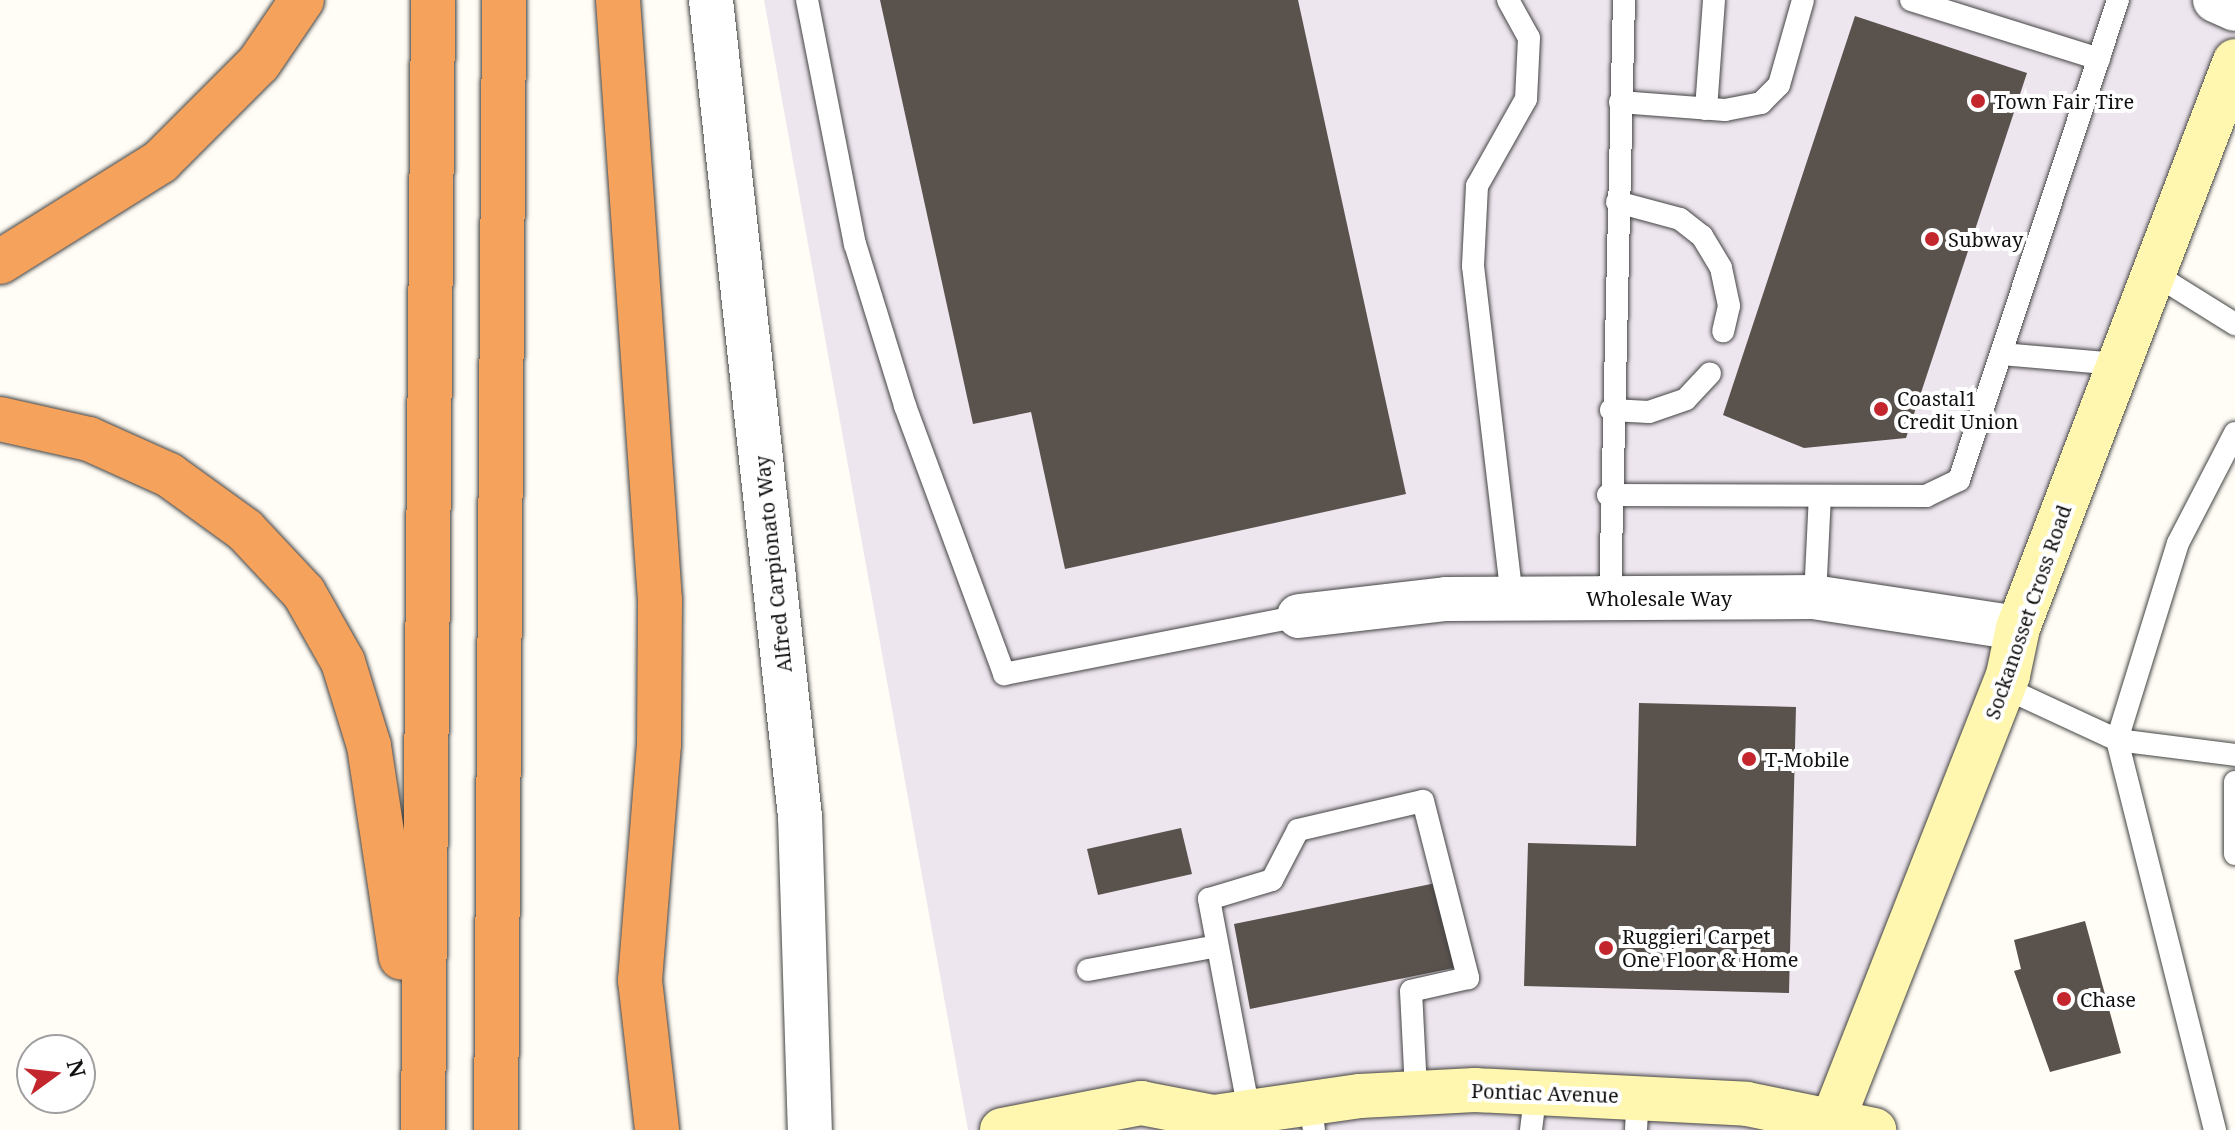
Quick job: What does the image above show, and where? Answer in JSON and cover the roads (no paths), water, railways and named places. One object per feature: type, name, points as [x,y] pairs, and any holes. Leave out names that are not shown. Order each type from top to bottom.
[{"type":"highway","points":[[0,262],[160,162],[259,63],[302,0]]},
{"type":"highway","points":[[422,1130],[433,0]]},
{"type":"highway","points":[[496,1126],[504,0]]},
{"type":"highway","points":[[618,0],[660,600],[659,744],[640,980],[657,1130]]},
{"type":"highway","points":[[0,419],[89,439],[169,475],[254,539],[326,628],[356,700],[379,791],[422,1130]]},
{"type":"street","name":"Alfred Carpionato Way","points":[[711,0],[800,816],[810,1130]]},
{"type":"street","points":[[2215,0],[2235,9]]},
{"type":"street","name":"Sockanosset Cross Road","points":[[1846,1126],[2003,687],[2018,628],[2235,61]]},
{"type":"street","name":"Wholesale Way","points":[[1299,616],[1512,598],[1815,597],[2018,628]]},
{"type":"street","name":"Pontiac Avenue","points":[[1002,1130],[1141,1103],[1219,1122],[1312,1116],[1416,1090],[1534,1111],[1637,1113],[1846,1126]]},
{"type":"lane","points":[[807,0],[855,244],[905,406],[1004,674],[1299,616]]},
{"type":"lane","points":[[1508,0],[1529,38],[1526,99],[1477,186],[1473,266],[1512,598]]},
{"type":"lane","points":[[1610,598],[1607,523],[1624,0]]},
{"type":"lane","points":[[1706,109],[1714,0]]},
{"type":"lane","points":[[1620,102],[1745,110],[1772,97],[1803,0]]},
{"type":"lane","points":[[1911,0],[2099,59]]},
{"type":"lane","points":[[1608,495],[1926,496],[1959,480],[2118,0]]},
{"type":"lane","points":[[1617,202],[1680,219],[1702,236],[1721,268],[1729,306],[1723,331]]},
{"type":"lane","points":[[2153,273],[2235,324]]},
{"type":"lane","points":[[2001,354],[2118,364]]},
{"type":"lane","points":[[1611,410],[1649,412],[1686,399],[1710,373]]},
{"type":"lane","points":[[2215,1130],[2117,740],[2178,543],[2235,433]]},
{"type":"lane","points":[[1815,597],[1820,496]]},
{"type":"lane","points":[[2003,687],[2117,740],[2235,755]]},
{"type":"lane","points":[[2235,782],[2235,854]]},
{"type":"lane","points":[[1219,1122],[1217,946],[1209,899],[1272,880],[1298,830],[1423,801],[1468,978],[1411,991],[1416,1090]]},
{"type":"lane","points":[[1088,970],[1217,946]]},
{"type":"place","name":"Town Fair Tire","points":[[1978,101]]},
{"type":"place","name":"Subway","points":[[1932,239]]},
{"type":"place","name":"Coastal1 Credit Union","points":[[1881,409]]},
{"type":"place","name":"T-Mobile","points":[[1749,759]]},
{"type":"place","name":"Ruggieri Carpet One Floor & Home","points":[[1606,948]]},
{"type":"place","name":"Chase","points":[[2064,999]]}]
